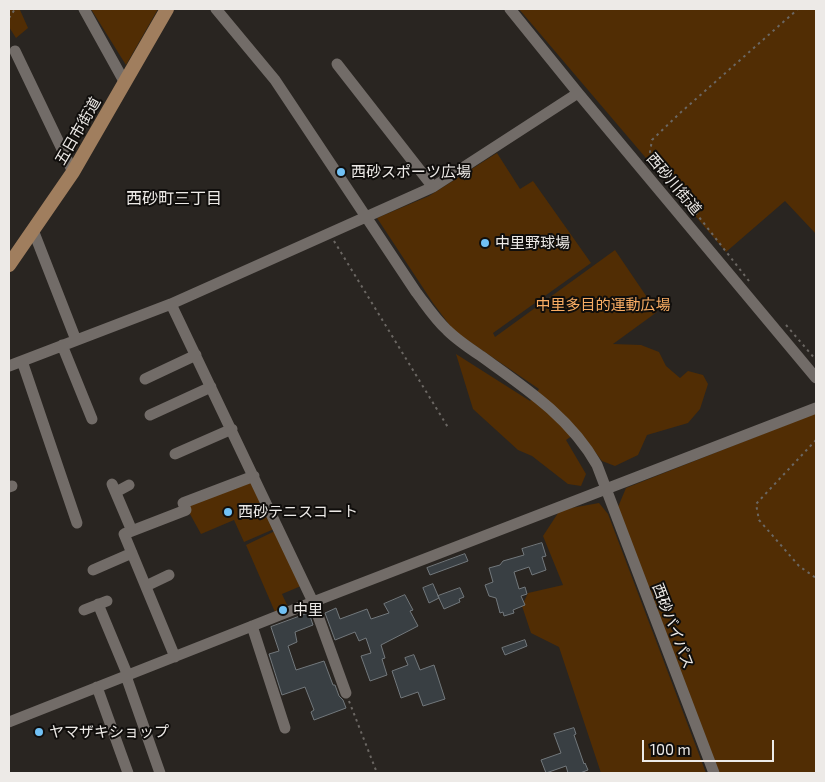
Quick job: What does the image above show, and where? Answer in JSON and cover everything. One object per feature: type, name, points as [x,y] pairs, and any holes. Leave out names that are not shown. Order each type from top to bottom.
[{"type":"main road","name":"五日市街道","points":[[9,264],[73,172],[167,9]]},
{"type":"street","points":[[84,9],[125,83]]},
{"type":"street","name":"西砂バイパス","points":[[216,9],[275,80],[437,320],[456,338],[538,398],[571,427],[590,453],[597,465],[714,773]]},
{"type":"street","name":"西砂川街道","points":[[510,9],[816,378]]},
{"type":"street","points":[[15,51],[73,172]]},
{"type":"street","points":[[337,64],[433,187]]},
{"type":"street","points":[[9,366],[171,304],[433,187],[578,93]]},
{"type":"street","points":[[33,230],[76,340]]},
{"type":"street","points":[[171,304],[313,602],[346,693]]},
{"type":"street","points":[[62,345],[81,404],[92,419]]},
{"type":"street","points":[[145,379],[196,355]]},
{"type":"street","points":[[22,361],[77,523]]},
{"type":"street","points":[[150,415],[211,387]]},
{"type":"street","points":[[9,722],[313,602],[816,408]]},
{"type":"street","points":[[177,450],[232,429]]},
{"type":"street","points":[[175,657],[124,534],[186,510],[183,502],[254,476]]},
{"type":"street","points":[[128,485],[114,488],[132,531]]},
{"type":"street","points":[[93,570],[132,553]]},
{"type":"street","points":[[146,586],[169,575]]},
{"type":"street","points":[[84,610],[103,602],[160,773]]},
{"type":"street","points":[[252,626],[285,728]]},
{"type":"street","points":[[97,687],[128,773]]},
{"type":"path","points":[[9,18],[15,9]]},
{"type":"path","points":[[752,284],[692,208],[654,164],[650,152],[652,140],[798,9]]},
{"type":"path","points":[[329,234],[449,429]]},
{"type":"path","points":[[781,319],[816,360]]},
{"type":"path","points":[[816,440],[756,504],[759,520],[799,566],[816,578]]},
{"type":"path","points":[[346,693],[377,773]]},
{"type":"green space","points":[[9,9],[21,9],[28,28],[16,38],[9,27]]},
{"type":"green space","points":[[91,9],[158,9],[126,65]]},
{"type":"green space","points":[[519,9],[816,9],[816,234],[785,201],[726,252]]},
{"type":"green space","name":"中里多目的運動広場","points":[[497,153],[520,189],[533,181],[591,263],[493,333],[495,337],[615,250],[657,312],[613,344],[641,345],[659,352],[666,366],[680,378],[688,371],[703,375],[708,384],[700,409],[688,423],[647,435],[638,455],[615,466],[602,461],[579,431],[566,440],[586,474],[581,486],[568,484],[532,456],[518,450],[473,409],[456,354],[530,401],[539,389],[454,331],[433,303],[377,218],[429,196]]},
{"type":"green space","points":[[816,413],[816,773],[719,773],[618,507],[626,488]]},
{"type":"green space","name":"西砂テニスコート","points":[[252,481],[274,529],[244,542],[234,520],[201,534],[185,505]]},
{"type":"green space","points":[[599,503],[608,514],[706,773],[601,773],[559,647],[531,633],[522,606],[528,593],[563,585],[543,536],[560,510]]},
{"type":"green space","points":[[275,531],[301,586],[282,594],[288,607],[275,612],[246,545]]},
{"type":"building","points":[[542,543],[546,556],[542,557],[546,570],[532,575],[529,567],[514,572],[519,589],[525,587],[527,594],[521,596],[525,605],[513,610],[514,613],[504,616],[503,612],[500,613],[496,598],[489,596],[485,585],[493,582],[489,568],[500,565],[503,561],[524,555],[522,549]]},
{"type":"building","points":[[465,554],[468,561],[430,575],[427,568]]},
{"type":"building","points":[[433,584],[439,598],[429,603],[423,588]]},
{"type":"building","points":[[460,588],[464,597],[459,599],[460,602],[444,609],[438,596]]},
{"type":"building","points":[[405,595],[413,610],[410,611],[418,626],[381,645],[385,658],[382,659],[387,675],[370,681],[361,656],[371,653],[366,638],[359,641],[355,632],[335,640],[325,613],[336,608],[340,619],[367,609],[371,619],[389,613],[384,604]]},
{"type":"building","points":[[309,613],[313,625],[295,632],[297,642],[288,646],[296,670],[324,661],[333,685],[335,685],[346,708],[314,720],[311,712],[314,710],[305,687],[282,695],[269,654],[279,651],[271,627]]},
{"type":"building","points":[[525,640],[527,646],[505,655],[502,648]]},
{"type":"building","points":[[414,655],[420,670],[434,665],[445,699],[423,706],[418,692],[401,698],[392,671],[408,665],[405,658]]},
{"type":"building","points":[[574,728],[576,734],[574,735],[588,770],[580,773],[568,773],[566,766],[546,773],[541,760],[561,753],[554,734]]},
{"type":"place","name":"西砂スポーツ広場","points":[[341,172]]},
{"type":"place","name":"中里野球場","points":[[485,243]]},
{"type":"place","name":"西砂テニスコート","points":[[228,512]]},
{"type":"place","name":"中里","points":[[283,610]]},
{"type":"place","name":"ヤマザキショップ","points":[[39,732]]},
{"type":"district","name":"西砂町三丁目","points":[[174,199]]}]
